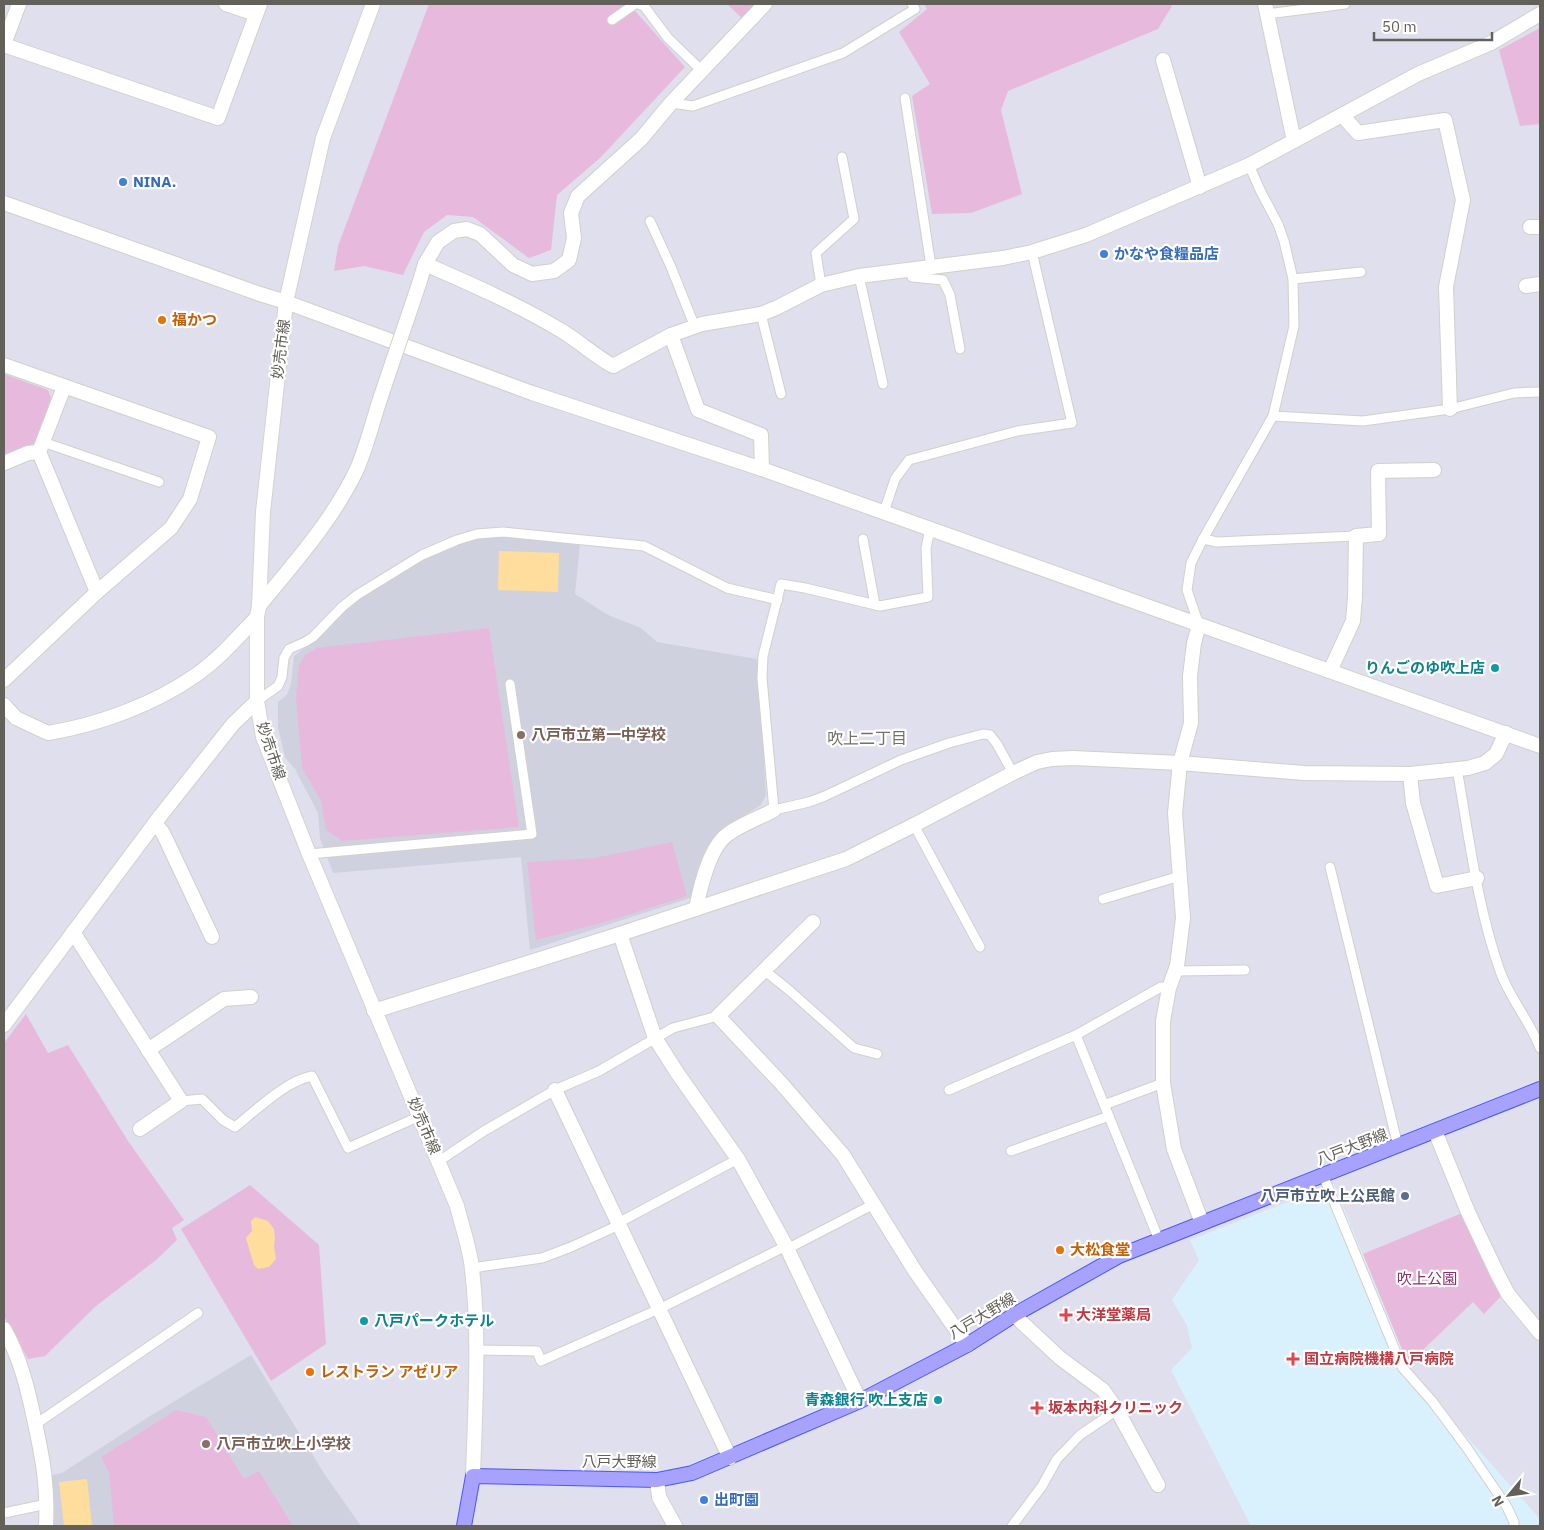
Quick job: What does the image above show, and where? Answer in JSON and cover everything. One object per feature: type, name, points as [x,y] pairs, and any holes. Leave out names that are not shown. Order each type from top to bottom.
[{"type":"main road","name":"八戸大野線","points":[[473,1476],[657,1480],[692,1473],[860,1401],[967,1345],[1014,1315],[1119,1256],[1540,1090]]},
{"type":"main road","points":[[464,1526],[473,1476]]},
{"type":"street","points":[[19,4],[4,44],[218,118],[258,9],[226,4]]},
{"type":"street","name":"妙売市線","points":[[373,4],[322,138],[286,302],[263,512],[258,612],[257,701],[263,737],[309,854],[457,1206],[472,1268],[476,1350],[473,1476]]},
{"type":"street","points":[[4,705],[16,718],[48,733],[124,712],[151,702],[197,674],[226,650],[258,612],[314,538],[339,502],[357,468],[425,264],[438,242],[454,232],[467,229],[480,234],[513,265],[532,274],[554,270],[569,260],[574,238],[571,213],[578,196],[641,139],[701,70],[765,4]]},
{"type":"street","points":[[1266,9],[1294,141]]},
{"type":"street","points":[[425,264],[543,320],[613,366],[671,335],[695,327],[761,314],[821,285],[859,276],[1003,258],[1032,252],[1086,234],[1200,187],[1250,164],[1418,74],[1491,43],[1540,14]]},
{"type":"street","points":[[1162,60],[1200,187]]},
{"type":"street","points":[[1342,115],[1358,133],[1444,120],[1463,200],[1446,287],[1450,409]]},
{"type":"street","points":[[4,203],[286,302],[532,393],[762,469],[1540,746]]},
{"type":"street","points":[[1526,286],[1540,284]]},
{"type":"street","points":[[671,335],[698,410],[761,435],[762,469]]},
{"type":"street","points":[[4,366],[209,437],[190,500],[171,528],[97,592],[4,680]]},
{"type":"street","points":[[64,387],[41,447],[97,592]]},
{"type":"street","points":[[4,463],[41,447]]},
{"type":"street","points":[[1330,671],[1353,621],[1356,536],[1379,534],[1378,471],[1434,470]]},
{"type":"street","points":[[1199,625],[1194,643],[1190,676],[1190,724],[1180,763],[1175,813],[1183,918],[1176,971],[1169,988],[1163,1021],[1163,1083],[1174,1149],[1202,1223]]},
{"type":"street","points":[[4,1025],[154,823],[233,724],[257,701]]},
{"type":"street","points":[[374,1011],[620,934],[846,859],[1037,762],[1066,758],[1180,763],[1304,774],[1410,774],[1468,768],[1485,763],[1496,754],[1506,733]]},
{"type":"street","points":[[1410,774],[1413,803],[1437,886],[1477,878]]},
{"type":"street","points":[[696,909],[707,865],[726,834],[774,810]]},
{"type":"street","points":[[154,823],[163,833],[212,937]]},
{"type":"street","points":[[813,922],[718,1016],[781,1083],[843,1155],[914,1271],[967,1345]]},
{"type":"street","points":[[73,932],[181,1101],[140,1129]]},
{"type":"street","points":[[620,934],[654,1038],[738,1158],[786,1247],[860,1401]]},
{"type":"street","points":[[148,1050],[224,999],[251,997]]},
{"type":"street","points":[[555,1090],[730,1458]]},
{"type":"street","points":[[1435,1132],[1468,1212],[1497,1273],[1508,1294],[1540,1333]]},
{"type":"street","points":[[1014,1315],[1060,1358],[1103,1390],[1117,1410],[1158,1485]]},
{"type":"street","points":[[4,1329],[14,1347],[28,1385],[45,1468],[46,1526]]},
{"type":"street","points":[[657,1480],[659,1497],[676,1526]]},
{"type":"lane","points":[[612,20],[636,4],[644,6],[668,38],[701,70]]},
{"type":"lane","points":[[671,103],[693,106],[843,53],[915,9],[912,4]]},
{"type":"lane","points":[[1266,9],[1345,4]]},
{"type":"lane","points":[[905,98],[931,266]]},
{"type":"lane","points":[[821,285],[816,253],[854,219],[842,157]]},
{"type":"lane","points":[[1199,625],[1187,590],[1191,563],[1273,416],[1294,326],[1292,279],[1284,240],[1250,164]]},
{"type":"lane","points":[[650,221],[695,327]]},
{"type":"lane","points":[[884,512],[895,480],[909,460],[1018,431],[1072,423],[1032,252]]},
{"type":"lane","points":[[910,269],[912,277],[943,280],[950,295],[960,350]]},
{"type":"lane","points":[[1292,279],[1361,272]]},
{"type":"lane","points":[[859,276],[883,384]]},
{"type":"lane","points":[[761,314],[781,394]]},
{"type":"lane","points":[[1273,416],[1363,421],[1450,409],[1514,394],[1540,392]]},
{"type":"lane","points":[[41,447],[159,482]]},
{"type":"lane","points":[[930,529],[926,548],[928,598],[880,606],[781,584],[762,656],[762,678],[774,810],[809,802],[902,760],[949,743],[983,734],[990,735],[1013,773]]},
{"type":"lane","points":[[257,701],[278,686],[282,677],[284,658],[289,649],[313,637],[342,606],[422,555],[456,540],[477,534],[503,532],[644,546],[727,588],[778,600]]},
{"type":"lane","points":[[1203,539],[1217,542],[1356,536]]},
{"type":"lane","points":[[863,539],[875,605]]},
{"type":"lane","points":[[309,854],[532,834],[510,684]]},
{"type":"lane","points":[[1458,769],[1486,926],[1500,972],[1510,994],[1534,1033],[1540,1048]]},
{"type":"lane","points":[[914,825],[980,947]]},
{"type":"lane","points":[[1330,867],[1398,1146]]},
{"type":"lane","points":[[1103,899],[1180,876]]},
{"type":"lane","points":[[764,970],[854,1048],[877,1054]]},
{"type":"lane","points":[[1176,971],[1245,970]]},
{"type":"lane","points":[[948,1090],[1076,1035],[1161,987],[1169,988]]},
{"type":"lane","points":[[438,1161],[484,1131],[555,1090],[599,1071],[673,1028],[718,1016]]},
{"type":"lane","points":[[1076,1035],[1159,1240]]},
{"type":"lane","points":[[181,1101],[202,1099],[222,1120],[234,1127],[284,1089],[301,1078],[312,1076],[348,1148],[420,1116]]},
{"type":"lane","points":[[1104,1105],[1163,1083]]},
{"type":"lane","points":[[1011,1151],[1109,1116]]},
{"type":"lane","points":[[472,1268],[542,1258],[571,1247],[618,1224],[738,1158]]},
{"type":"lane","points":[[1323,1175],[1402,1367],[1432,1401],[1466,1448],[1507,1507],[1514,1526]]},
{"type":"lane","points":[[476,1350],[537,1351],[541,1361],[659,1309],[872,1205]]},
{"type":"lane","points":[[36,1424],[198,1313]]},
{"type":"lane","points":[[1012,1526],[1042,1486],[1057,1459],[1080,1435],[1117,1410]]},
{"type":"lane","points":[[4,1513],[47,1504]]},
{"type":"shaded area","name":"八戸市立第一中学校","points":[[502,536],[580,544],[575,594],[608,615],[641,628],[657,642],[757,659],[763,743],[766,795],[761,805],[723,829],[701,869],[690,898],[530,950],[521,857],[333,873],[320,838],[318,813],[295,769],[285,757],[278,728],[278,702],[287,695],[291,683],[294,656],[314,641],[342,611],[382,583],[420,561],[456,544],[478,538]]},
{"type":"shaded area","points":[[499,551],[559,553],[558,592],[498,590]]},
{"type":"shaded area","name":"国立病院機構八戸病院","points":[[1334,1184],[1412,1375],[1540,1519],[1540,1526],[1251,1526],[1171,1370],[1192,1348],[1187,1326],[1172,1300],[1199,1260],[1190,1240]]},
{"type":"shaded area","points":[[255,1217],[268,1221],[274,1229],[275,1238],[276,1259],[269,1267],[258,1269],[254,1265],[246,1238],[252,1231],[251,1221]]},
{"type":"shaded area","name":"八戸市立吹上小学校","points":[[251,1355],[325,1475],[361,1526],[51,1526],[49,1476],[62,1473],[150,1416]]},
{"type":"shaded area","points":[[87,1479],[92,1526],[64,1526],[59,1482]]},
{"type":"green space","points":[[429,4],[629,4],[685,67],[601,157],[557,195],[551,250],[529,258],[473,217],[447,215],[424,232],[403,275],[364,266],[334,271],[338,246]]},
{"type":"green space","points":[[727,4],[757,4],[743,19]]},
{"type":"green space","points":[[924,4],[1168,4],[1172,6],[1158,29],[1008,91],[1001,110],[1022,194],[971,213],[932,214],[912,96],[930,84],[899,32],[927,9]]},
{"type":"green space","points":[[1540,28],[1540,124],[1520,126],[1499,50]]},
{"type":"green space","points":[[4,374],[48,390],[51,398],[35,443],[4,456]]},
{"type":"green space","points":[[489,628],[519,827],[342,841],[326,830],[321,801],[302,768],[296,698],[299,665],[305,655],[317,648]]},
{"type":"green space","points":[[672,842],[687,896],[602,923],[536,940],[527,862],[594,858]]},
{"type":"green space","points":[[26,1014],[48,1053],[68,1045],[128,1141],[184,1220],[172,1228],[177,1240],[156,1260],[96,1306],[45,1356],[28,1359],[4,1316],[4,1043]]},
{"type":"green space","points":[[250,1185],[319,1245],[326,1344],[271,1381],[181,1229]]},
{"type":"green space","name":"吹上公園","points":[[1462,1213],[1502,1295],[1484,1314],[1473,1302],[1408,1364],[1363,1254]]},
{"type":"green space","points":[[176,1410],[206,1417],[244,1479],[259,1471],[293,1526],[114,1526],[109,1473],[101,1457]]},
{"type":"place","name":"NINA.","points":[[123,182]]},
{"type":"place","name":"かなや食糧品店","points":[[1104,254]]},
{"type":"place","name":"福かつ","points":[[162,320]]},
{"type":"place","name":"りんごのゆ吹上店","points":[[1495,668]]},
{"type":"place","name":"八戸市立第一中学校","points":[[521,735]]},
{"type":"place","name":"八戸市立吹上公民館","points":[[1405,1196]]},
{"type":"place","name":"大松食堂","points":[[1060,1250]]},
{"type":"place","name":"大洋堂薬局","points":[[1066,1315]]},
{"type":"place","name":"八戸パークホテル","points":[[364,1321]]},
{"type":"place","name":"国立病院機構八戸病院","points":[[1293,1359]]},
{"type":"place","name":"レストラン アゼリア","points":[[310,1372]]},
{"type":"place","name":"青森銀行 吹上支店","points":[[938,1400]]},
{"type":"place","name":"坂本内科クリニック","points":[[1037,1408]]},
{"type":"place","name":"八戸市立吹上小学校","points":[[206,1444]]},
{"type":"place","name":"出町園","points":[[704,1500]]},
{"type":"district","name":"吹上二丁目","points":[[867,738]]}]
